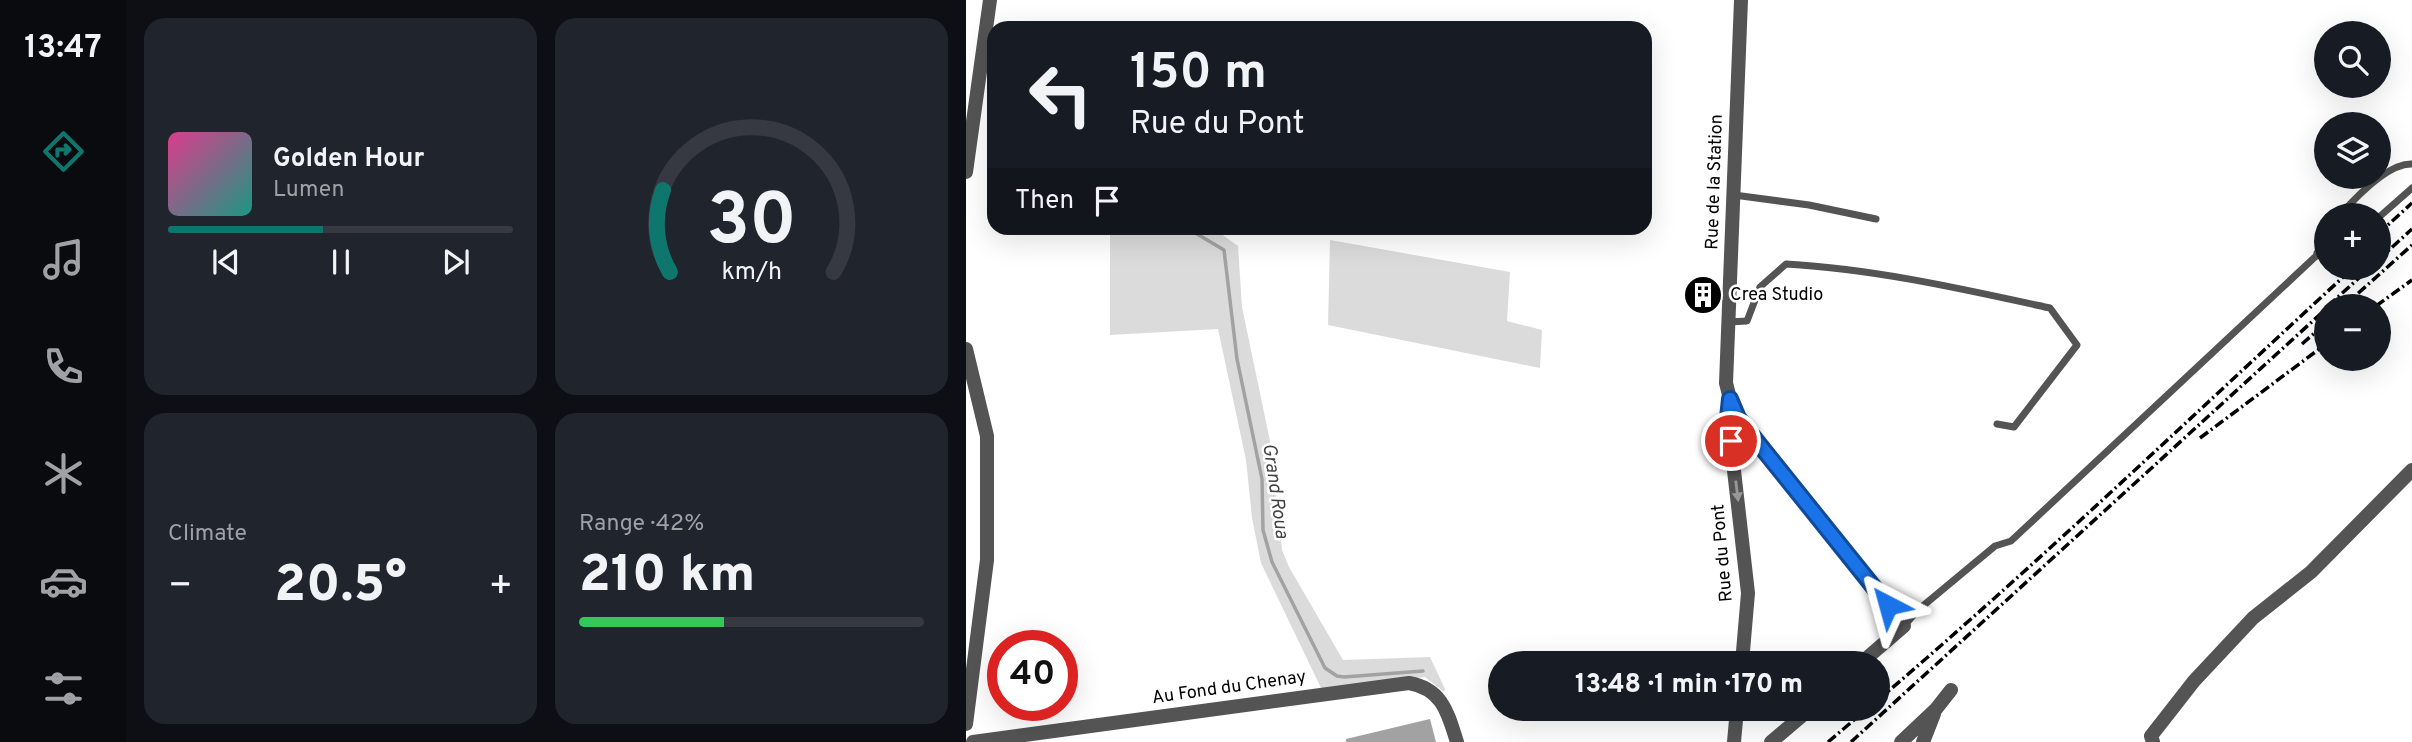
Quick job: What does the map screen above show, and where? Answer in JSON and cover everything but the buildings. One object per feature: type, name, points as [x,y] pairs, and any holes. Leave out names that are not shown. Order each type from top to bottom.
[{"type":"street","points":[[987,21],[990,0]]},
{"type":"street","name":"Rue de la Station","points":[[1741,0],[1726,383],[1730,399],[1738,418],[1904,626]]},
{"type":"street","points":[[966,172],[987,22]]},
{"type":"street","points":[[966,349],[987,436],[987,560],[966,724]]},
{"type":"street","name":"Rue du Pont","points":[[1730,399],[1728,418],[1748,593],[1743,651]]},
{"type":"street","points":[[2153,742],[2151,736],[2194,681],[2253,618],[2311,572],[2412,470]]},
{"type":"street","points":[[1875,651],[1904,626]]},
{"type":"street","name":"Au Fond du Chenay","points":[[973,742],[1409,683],[1421,685],[1446,705],[1457,742]]},
{"type":"street","points":[[1900,742],[1936,709],[1951,690]]},
{"type":"street","points":[[1923,742],[1936,709]]},
{"type":"street","points":[[1734,742],[1736,721]]},
{"type":"street","points":[[1771,742],[1796,721]]},
{"type":"lane","points":[[2353,203],[2390,170],[2401,164],[2412,164]]},
{"type":"lane","points":[[2391,207],[2412,188]]},
{"type":"lane","points":[[1734,195],[1809,205],[1876,219]]},
{"type":"lane","points":[[1904,626],[1918,610],[1995,546],[2011,541],[2314,258]]},
{"type":"lane","points":[[1729,322],[1747,321],[1760,287],[1786,264],[1845,269],[1948,286],[2050,308],[2077,345],[2014,427],[1997,424]]},
{"type":"shaded area","points":[[1110,235],[1223,235],[1238,246],[1242,307],[1271,446],[1282,550],[1289,567],[1343,660],[1430,657],[1444,692],[1425,677],[1322,690],[1261,563],[1252,518],[1246,460],[1218,329],[1110,335]]},
{"type":"shaded area","points":[[1330,240],[1510,272],[1507,321],[1542,330],[1540,368],[1328,325]]},
{"type":"shaded area","points":[[1430,719],[1436,742],[1346,742],[1346,739]]},
{"type":"waterway","name":"Grand Roua","points":[[1199,235],[1224,250],[1237,359],[1262,479],[1263,530],[1272,562],[1325,668],[1344,677],[1423,671]]},
{"type":"railway","points":[[2391,222],[2412,203]]},
{"type":"railway","points":[[2391,248],[2412,229]]},
{"type":"railway","points":[[2357,294],[2412,245]]},
{"type":"railway","points":[[1890,690],[2058,540],[2340,280]]},
{"type":"railway","points":[[2341,294],[2357,280]]},
{"type":"railway","points":[[2391,295],[2412,280]]},
{"type":"railway","points":[[1851,742],[2314,320]]},
{"type":"railway","points":[[2302,344],[2314,334]]},
{"type":"railway","points":[[2200,438],[2314,353]]},
{"type":"railway","points":[[1828,742],[1853,721]]},
{"type":"place","name":"Crea Studio","points":[[1703,295]]},
{"type":"route","points":[[1731,441],[1728,418],[1730,399],[1738,418],[1888,605]]}]
